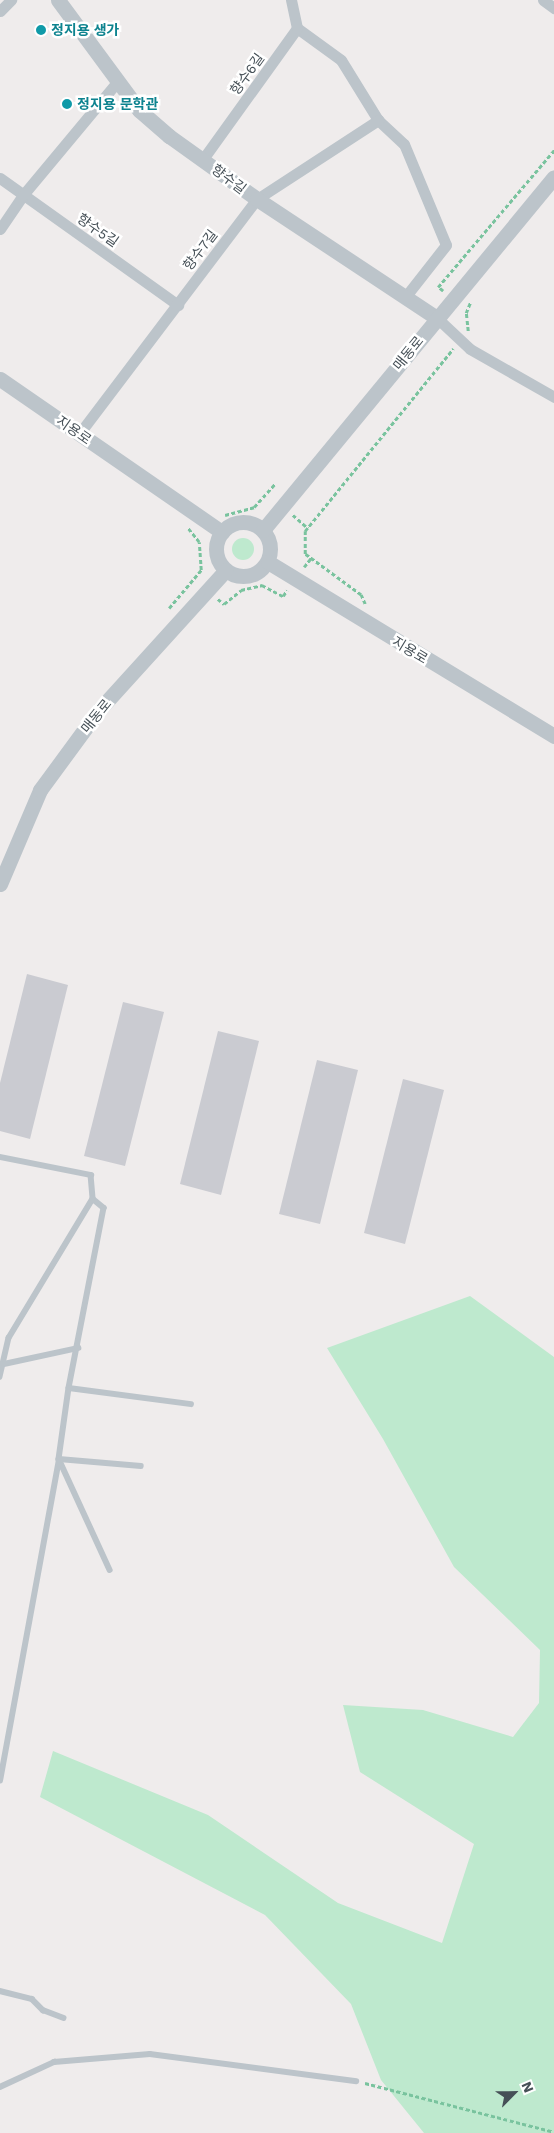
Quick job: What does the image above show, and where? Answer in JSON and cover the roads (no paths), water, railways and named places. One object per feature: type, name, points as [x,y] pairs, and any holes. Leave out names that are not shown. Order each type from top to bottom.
[{"type":"street","points":[[0,11],[10,0]]},
{"type":"street","name":"향수길","points":[[58,0],[139,110],[257,199],[437,318]]},
{"type":"street","points":[[291,0],[297,28],[341,60],[378,120],[404,144],[446,245],[406,296]]},
{"type":"street","points":[[543,0],[554,8]]},
{"type":"street","name":"향수6길","points":[[203,159],[297,28]]},
{"type":"street","points":[[0,228],[23,195],[117,82]]},
{"type":"street","name":"향수7길","points":[[79,434],[257,199],[378,120]]},
{"type":"street","name":"매동로","points":[[263,530],[554,177]]},
{"type":"street","name":"향수5길","points":[[0,178],[178,305]]},
{"type":"street","points":[[437,318],[470,349],[554,397]]},
{"type":"street","name":"지용로","points":[[0,379],[222,532]]},
{"type":"street","points":[[241,522],[254,523],[263,530],[270,544],[268,562],[258,573],[249,576],[234,575],[226,570],[216,554],[222,532],[241,522]]},
{"type":"street","name":"지용로","points":[[268,562],[554,736]]},
{"type":"street","name":"매동로","points":[[0,884],[40,790],[98,711],[226,570]]},
{"type":"lane","points":[[0,1157],[91,1175],[93,1199],[9,1338],[0,1377]]},
{"type":"lane","points":[[0,1781],[59,1459],[69,1388],[104,1208],[93,1199]]},
{"type":"lane","points":[[4,1364],[78,1348]]},
{"type":"lane","points":[[69,1388],[191,1404]]},
{"type":"lane","points":[[59,1459],[141,1466]]},
{"type":"lane","points":[[59,1459],[110,1570]]},
{"type":"lane","points":[[0,1991],[32,1999],[43,2010],[64,2018]]},
{"type":"lane","points":[[0,2087],[54,2062],[150,2054],[356,2081]]},
{"type":"place","name":"정지용 생가","points":[[41,30]]},
{"type":"place","name":"정지용 문학관","points":[[67,104]]}]
